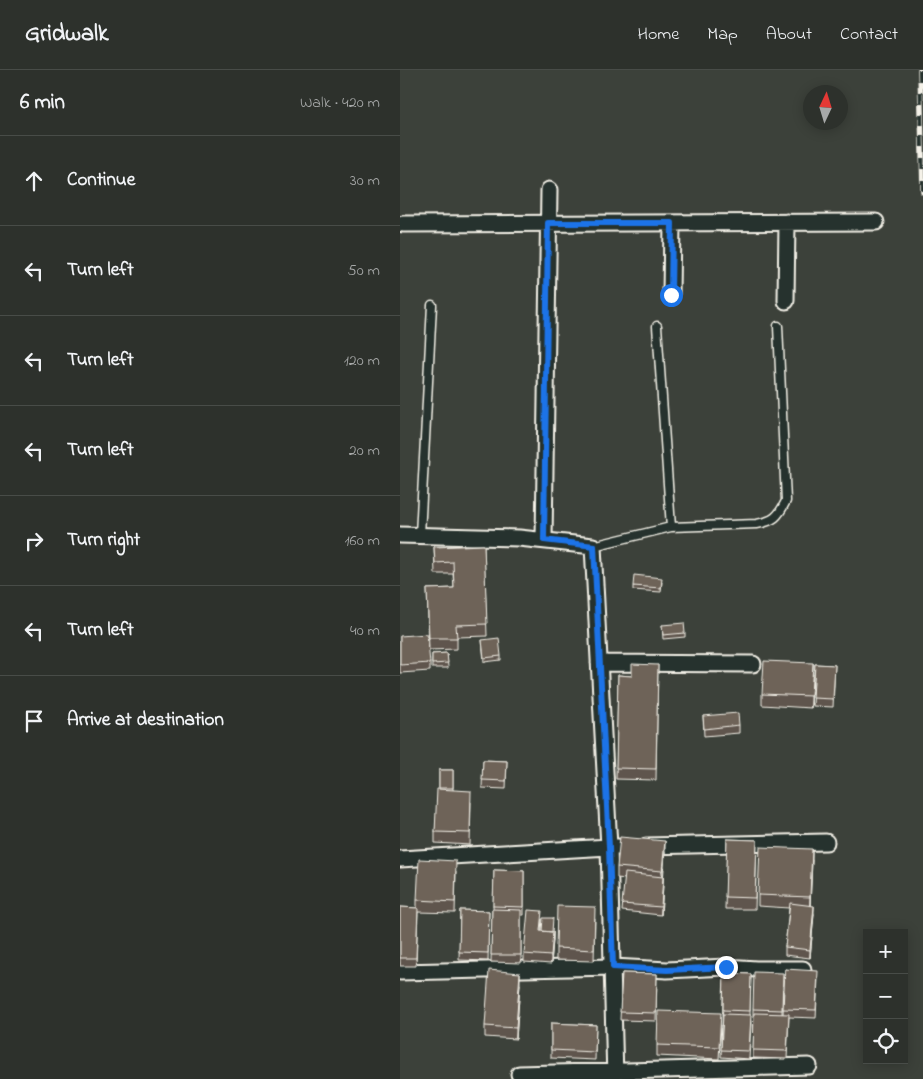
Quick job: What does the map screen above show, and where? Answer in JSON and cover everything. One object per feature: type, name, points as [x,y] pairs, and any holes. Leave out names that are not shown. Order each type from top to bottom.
[{"type":"street","points":[[544,540],[549,190]]},
{"type":"street","points":[[786,301],[787,222]]},
{"type":"street","points":[[403,224],[876,222]]},
{"type":"street","points":[[671,295],[672,223]]},
{"type":"street","points":[[400,535],[544,540],[594,546],[609,847],[615,1076]]},
{"type":"street","points":[[599,663],[752,664]]},
{"type":"street","points":[[400,859],[609,847],[826,842]]},
{"type":"street","points":[[400,972],[613,967],[667,970],[726,967],[803,969]]},
{"type":"street","points":[[519,1074],[615,1076],[809,1066]]},
{"type":"lane","points":[[420,535],[432,305]]},
{"type":"lane","points":[[657,326],[671,527]]},
{"type":"lane","points":[[594,546],[671,527],[756,524],[779,516],[786,501],[778,326]]},
{"type":"building","points":[[484,545],[487,624],[456,625],[457,638],[429,638],[427,589],[454,588],[453,562],[435,563],[434,547]]},
{"type":"building","points":[[634,575],[662,578],[661,588],[633,586]]},
{"type":"building","points":[[684,623],[685,633],[663,635],[662,625]]},
{"type":"building","points":[[427,634],[430,663],[400,665],[400,636]]},
{"type":"building","points":[[499,638],[501,656],[484,658],[482,640]]},
{"type":"building","points":[[447,653],[448,663],[432,664],[432,654]]},
{"type":"building","points":[[764,661],[813,663],[811,696],[762,694]]},
{"type":"building","points":[[632,664],[658,665],[656,769],[616,768],[618,675],[632,676]]},
{"type":"building","points":[[815,664],[835,665],[833,699],[813,698]]},
{"type":"building","points":[[738,713],[739,725],[704,729],[703,716]]},
{"type":"building","points":[[483,760],[507,761],[506,781],[482,780]]},
{"type":"building","points":[[439,770],[453,770],[453,788],[439,788]]},
{"type":"building","points":[[437,789],[471,791],[470,833],[435,832]]},
{"type":"building","points":[[620,837],[665,841],[662,871],[617,867]]},
{"type":"building","points":[[727,839],[757,840],[755,898],[725,897]]},
{"type":"building","points":[[760,847],[812,849],[810,897],[758,895]]},
{"type":"building","points":[[419,859],[456,861],[455,902],[417,900]]},
{"type":"building","points":[[494,870],[524,871],[524,907],[493,906]]},
{"type":"building","points":[[625,873],[663,877],[661,907],[622,904]]},
{"type":"building","points":[[790,903],[814,906],[810,950],[785,947]]},
{"type":"building","points":[[557,906],[595,907],[594,950],[556,948]]},
{"type":"building","points":[[400,907],[418,908],[416,958],[400,958]]},
{"type":"building","points":[[492,909],[521,910],[521,955],[491,955]]},
{"type":"building","points":[[460,910],[489,911],[488,953],[459,952]]},
{"type":"building","points":[[528,910],[542,911],[540,931],[553,932],[551,956],[524,954]]},
{"type":"building","points":[[543,918],[553,918],[552,932],[542,931]]},
{"type":"building","points":[[785,969],[818,971],[816,1010],[783,1009]]},
{"type":"building","points":[[489,970],[520,973],[516,1028],[485,1026]]},
{"type":"building","points":[[754,972],[783,973],[782,1010],[753,1009]]},
{"type":"building","points":[[622,973],[657,974],[656,1013],[620,1012]]},
{"type":"building","points":[[724,973],[751,974],[750,1011],[723,1010]]},
{"type":"building","points":[[658,1011],[721,1013],[719,1047],[657,1045]]},
{"type":"building","points":[[754,1013],[789,1014],[787,1051],[753,1050]]},
{"type":"building","points":[[723,1014],[751,1015],[749,1051],[721,1050]]},
{"type":"building","points":[[551,1023],[596,1025],[595,1052],[551,1050]]},
{"type":"railway","points":[[920,70],[923,192]]},
{"type":"route","points":[[671,295],[672,223],[548,223],[544,540],[594,546],[613,967],[667,970],[726,967]]}]
